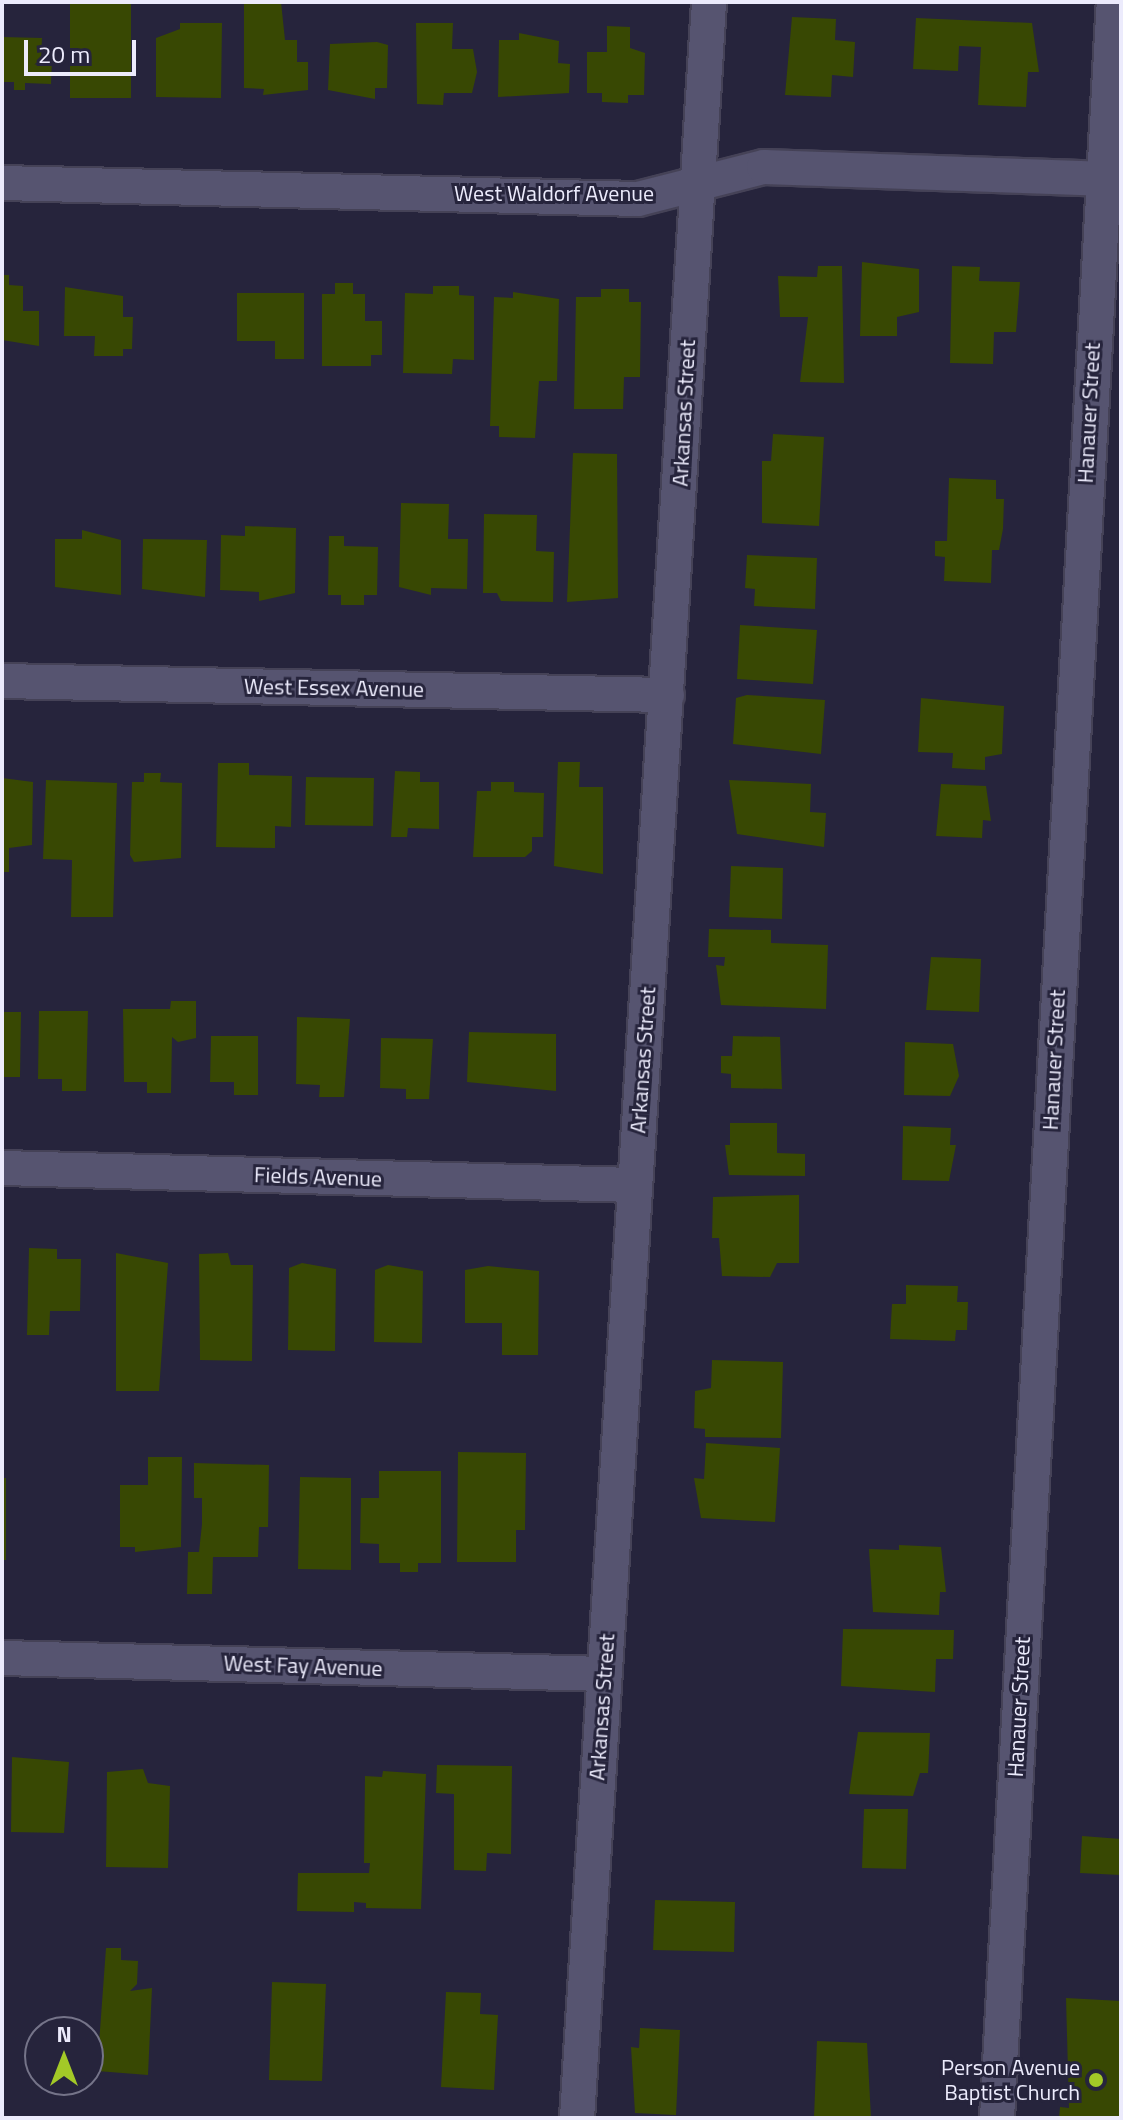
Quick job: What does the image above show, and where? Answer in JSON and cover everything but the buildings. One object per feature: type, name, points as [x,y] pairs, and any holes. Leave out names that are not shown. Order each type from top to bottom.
[{"type":"street","name":"Arkansas Street","points":[[577,2118],[709,2]]},
{"type":"street","name":"Hanauer Street","points":[[997,2118],[1114,2]]},
{"type":"street","name":"West Waldorf Avenue","points":[[2,183],[638,199],[764,167],[1102,179]]},
{"type":"street","name":"West Essex Avenue","points":[[2,681],[667,695]]},
{"type":"street","name":"Fields Avenue","points":[[2,1168],[635,1185]]},
{"type":"street","name":"West Fay Avenue","points":[[2,1658],[604,1674]]},
{"type":"place","name":"Person Avenue Baptist Church","points":[[1096,2080]]}]
